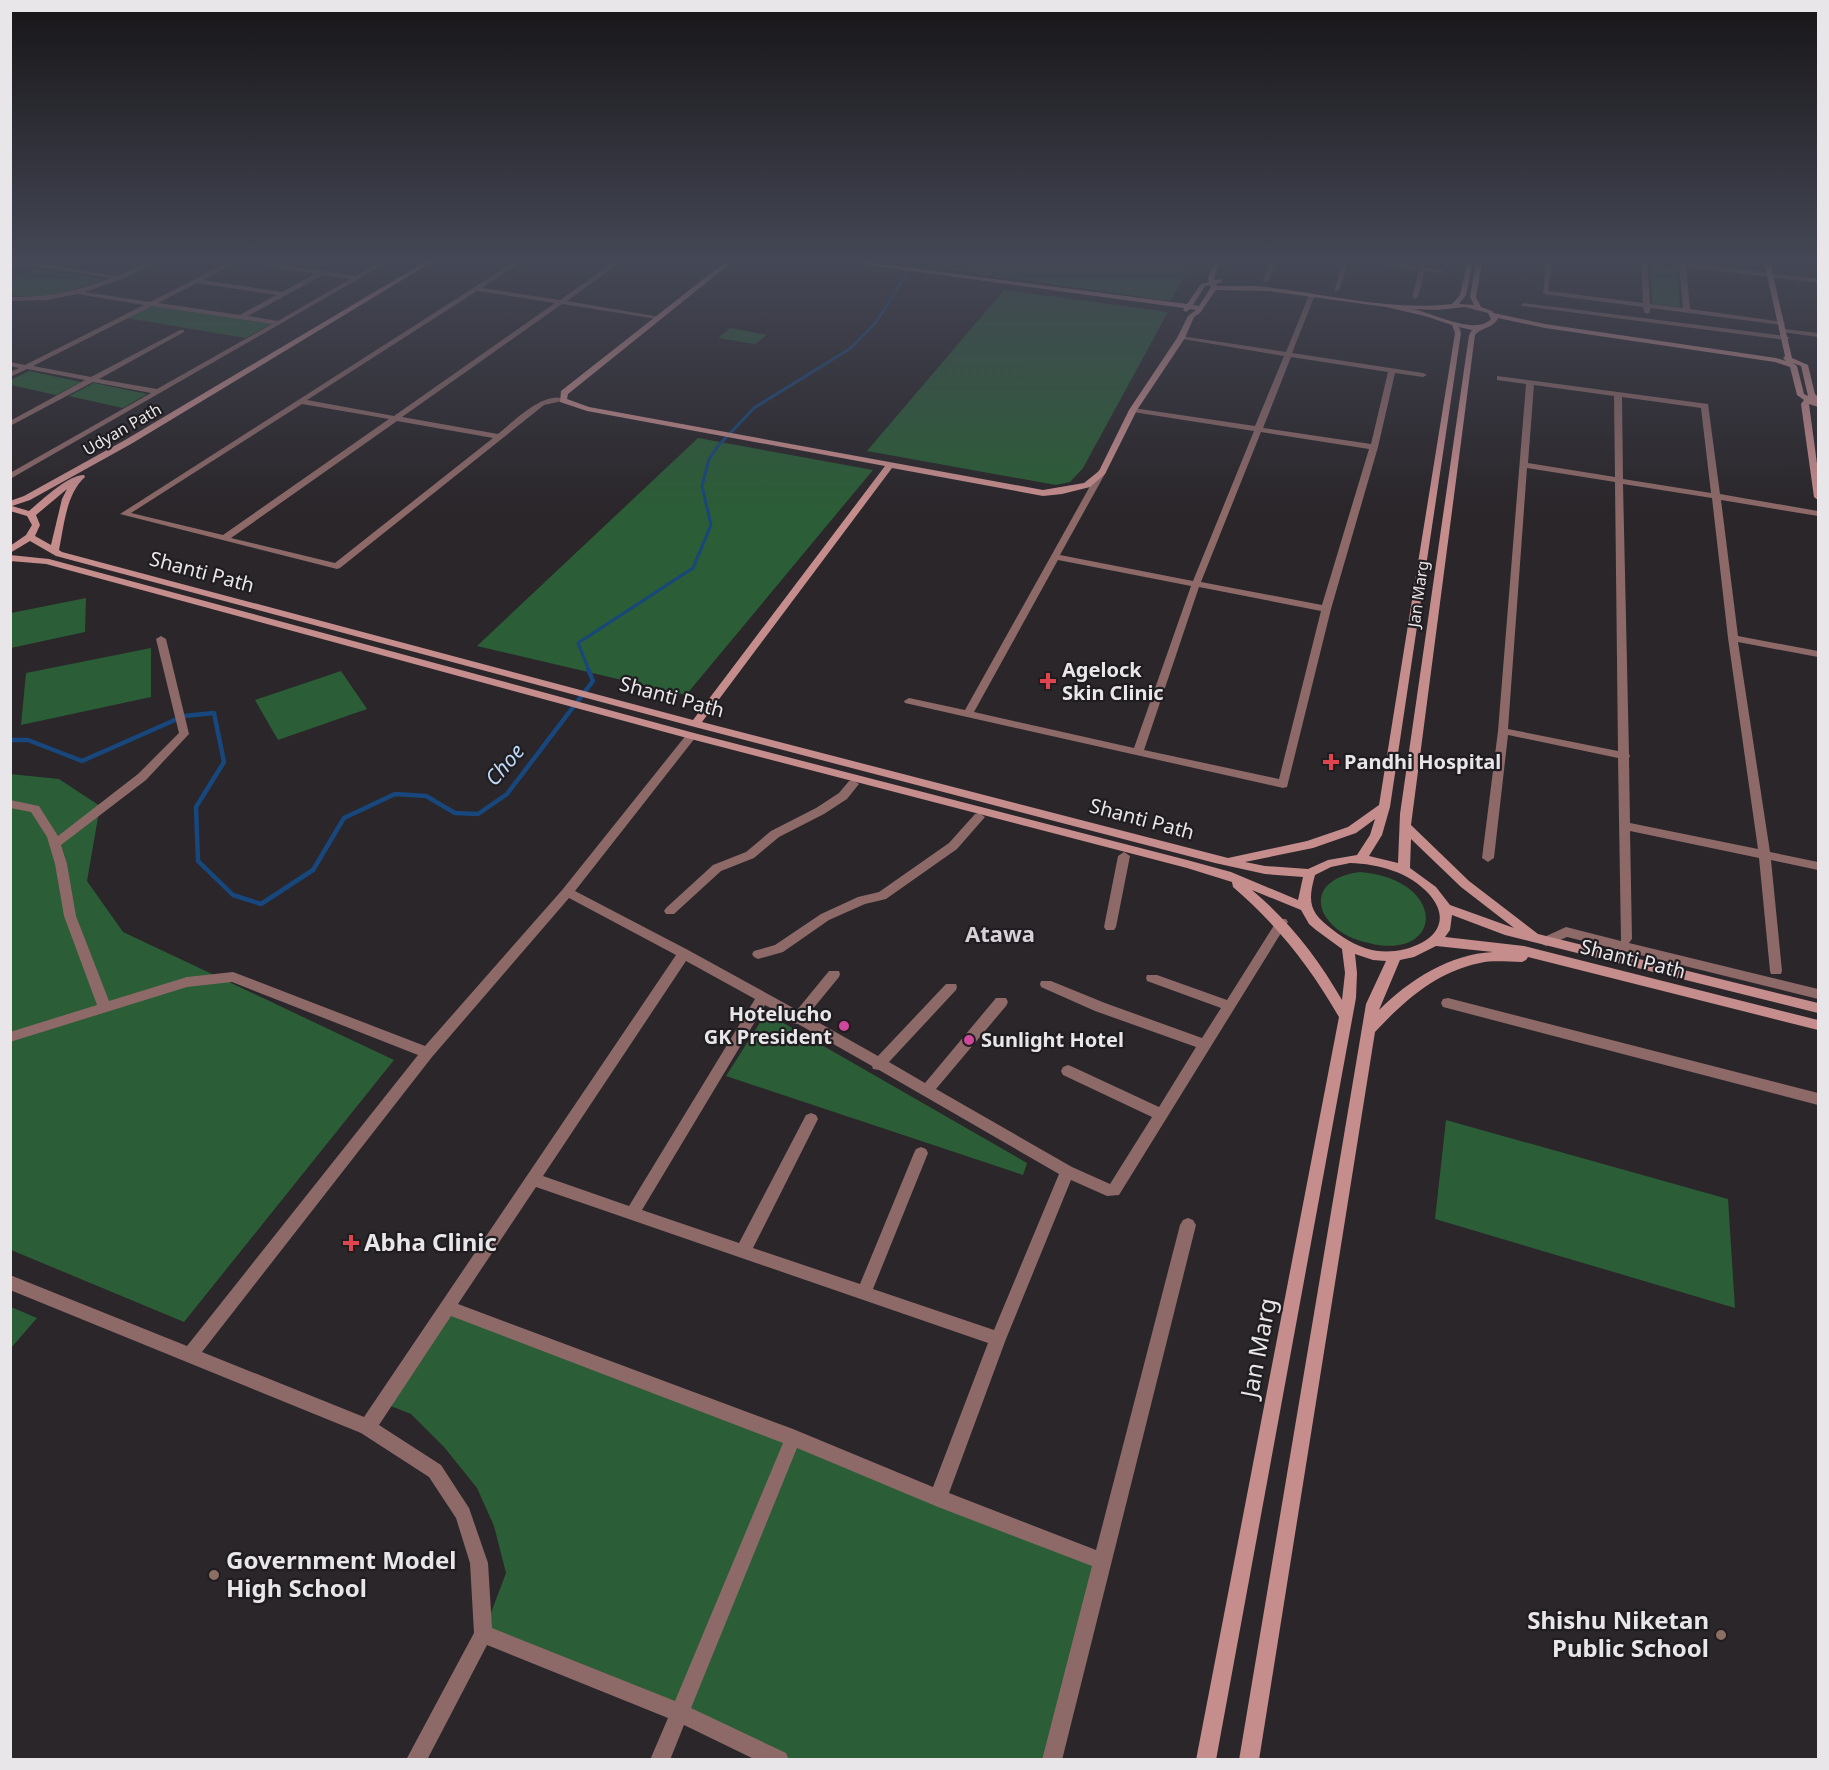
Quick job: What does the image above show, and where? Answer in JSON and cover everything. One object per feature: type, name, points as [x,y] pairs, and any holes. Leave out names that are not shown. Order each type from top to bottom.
[{"type":"main road","name":"Udyan Path","points":[[10,506],[128,442],[291,345]]},
{"type":"main road","name":"Udyan Path","points":[[31,514],[55,493],[302,345]]},
{"type":"main road","points":[[623,345],[564,393],[563,400],[587,409],[1043,493],[1062,492],[1087,485],[1102,472],[1133,410],[1176,345]]},
{"type":"main road","name":"Jan Marg","points":[[1360,859],[1376,835],[1384,807],[1456,345]]},
{"type":"main road","name":"Jan Marg","points":[[1404,868],[1403,840],[1471,345]]},
{"type":"main road","points":[[1684,345],[1790,361]]},
{"type":"main road","points":[[1787,345],[1801,395],[1815,401]]},
{"type":"main road","points":[[1815,401],[1805,404],[1818,497]]},
{"type":"main road","points":[[693,730],[889,466]]},
{"type":"main road","points":[[54,551],[66,499],[75,481]]},
{"type":"main road","points":[[10,506],[31,514],[36,525],[30,537],[10,550]]},
{"type":"main road","name":"Shanti Path","points":[[30,537],[54,551],[618,702],[693,730],[1227,875],[1304,907]]},
{"type":"main road","name":"Shanti Path","points":[[10,558],[46,561],[607,713],[693,730],[1265,870],[1310,873]]},
{"type":"main road","points":[[1227,861],[1310,845],[1352,830],[1384,807]]},
{"type":"main road","points":[[1406,826],[1438,863],[1503,915],[1542,939]]},
{"type":"main road","points":[[1360,859],[1404,868],[1437,895],[1445,908],[1445,928],[1436,941],[1419,952],[1377,956],[1348,946],[1318,926],[1304,907],[1303,899],[1310,873],[1328,864],[1360,859]]},
{"type":"main road","points":[[1227,875],[1282,922],[1316,966],[1345,1016]]},
{"type":"main road","name":"Shanti Path","points":[[1445,908],[1473,920],[1542,939],[1818,1008]]},
{"type":"main road","name":"Shanti Path","points":[[1436,941],[1485,945],[1539,956],[1818,1025]]},
{"type":"main road","name":"Jan Marg","points":[[1206,1760],[1345,1016],[1351,973],[1348,946]]},
{"type":"main road","points":[[1249,1760],[1373,1004],[1395,956]]},
{"type":"main road","points":[[1368,1032],[1385,1009],[1432,977],[1480,958],[1539,956]]},
{"type":"street","points":[[10,375],[71,345]]},
{"type":"street","points":[[10,424],[157,345]]},
{"type":"street","points":[[10,477],[241,345]]},
{"type":"street","points":[[388,345],[124,514],[337,566],[542,403],[563,400]]},
{"type":"street","points":[[225,538],[500,345]]},
{"type":"street","points":[[1225,345],[1423,375]]},
{"type":"street","points":[[1138,753],[1196,584],[1293,345]]},
{"type":"street","points":[[10,364],[159,392]]},
{"type":"street","points":[[909,701],[1283,784],[1326,609],[1374,447],[1392,370]]},
{"type":"street","points":[[1500,378],[1704,406],[1733,638],[1764,854],[1776,971]]},
{"type":"street","points":[[1488,858],[1503,731],[1530,382]]},
{"type":"street","points":[[1618,394],[1626,939]]},
{"type":"street","points":[[300,401],[499,437]]},
{"type":"street","points":[[1133,410],[1374,447]]},
{"type":"street","points":[[1523,465],[1818,513]]},
{"type":"street","points":[[968,714],[1102,472]]},
{"type":"street","points":[[1056,557],[1326,609]]},
{"type":"street","points":[[1733,638],[1818,654]]},
{"type":"street","points":[[55,844],[142,777],[184,734],[161,639]]},
{"type":"street","points":[[190,1355],[426,1053],[567,892],[693,730]]},
{"type":"street","points":[[1503,731],[1625,756]]},
{"type":"street","points":[[670,910],[717,868],[750,855],[775,834],[820,811],[843,796],[853,784]]},
{"type":"street","points":[[10,804],[35,809],[55,844],[69,916],[105,1008]]},
{"type":"street","points":[[758,954],[779,949],[825,917],[862,900],[882,896],[953,846],[979,817]]},
{"type":"street","points":[[1625,826],[1818,866]]},
{"type":"street","points":[[1110,927],[1124,856]]},
{"type":"street","points":[[567,892],[684,953],[926,1092],[1107,1190],[1114,1190],[1282,922]]},
{"type":"street","points":[[1542,939],[1566,932],[1818,994]]},
{"type":"street","points":[[367,1427],[684,953]]},
{"type":"street","points":[[797,1019],[834,974]]},
{"type":"street","points":[[10,1037],[187,982],[233,977],[426,1053]]},
{"type":"street","points":[[1152,978],[1230,1006]]},
{"type":"street","points":[[1046,984],[1100,1007],[1206,1045]]},
{"type":"street","points":[[878,1065],[951,987]]},
{"type":"street","points":[[632,1214],[762,999]]},
{"type":"street","points":[[926,1092],[1001,1002]]},
{"type":"street","points":[[1448,1003],[1818,1100]]},
{"type":"street","points":[[1068,1071],[1162,1115]]},
{"type":"street","points":[[743,1251],[811,1119]]},
{"type":"street","points":[[864,1293],[921,1153]]},
{"type":"street","points":[[938,1498],[998,1339],[1067,1170]]},
{"type":"street","points":[[532,1179],[998,1339]]},
{"type":"street","points":[[1052,1760],[1188,1225]]},
{"type":"street","points":[[10,1282],[367,1427],[435,1471],[463,1514],[479,1563],[483,1634],[416,1760]]},
{"type":"street","points":[[447,1307],[793,1438],[938,1498],[1102,1561]]},
{"type":"street","points":[[660,1760],[793,1438]]},
{"type":"street","points":[[483,1634],[680,1713],[779,1760]]},
{"type":"green space","points":[[958,345],[1150,345],[1083,468],[1070,482],[1056,485],[867,451]]},
{"type":"green space","points":[[29,371],[81,382],[56,395],[11,385],[11,380]]},
{"type":"green space","points":[[94,383],[147,394],[123,408],[69,396]]},
{"type":"green space","points":[[698,438],[873,470],[686,695],[477,646]]},
{"type":"green space","points":[[86,598],[85,632],[11,648],[11,613]]},
{"type":"green space","points":[[151,648],[151,697],[21,725],[26,673]]},
{"type":"green space","points":[[341,671],[367,709],[278,740],[255,700]]},
{"type":"green space","points":[[10,774],[59,779],[100,806],[87,881],[123,932],[394,1060],[184,1322],[11,1250]]},
{"type":"green space","points":[[1360,872],[1390,878],[1411,890],[1423,905],[1426,920],[1421,933],[1407,943],[1386,946],[1358,940],[1333,926],[1323,912],[1321,903],[1325,888],[1344,875]]},
{"type":"green space","points":[[766,1013],[1027,1163],[1023,1175],[726,1076]]},
{"type":"green space","points":[[1446,1120],[1728,1199],[1735,1308],[1435,1219]]},
{"type":"green space","points":[[10,1307],[37,1318],[11,1348]]},
{"type":"green space","points":[[447,1307],[1102,1561],[1052,1759],[779,1759],[483,1634],[506,1573],[494,1526],[477,1488],[444,1447],[411,1414],[383,1403]]},
{"type":"waterway","name":"Choe","points":[[589,670],[578,643],[693,568],[711,525],[702,486],[709,459],[718,446],[754,408],[854,345]]},
{"type":"waterway","name":"Choe","points":[[10,740],[28,740],[82,761],[184,716],[214,713],[224,762],[196,807],[198,861],[233,895],[261,904],[313,870],[344,818],[395,794],[426,796],[455,813],[478,814],[507,794],[593,681],[588,669]]},
{"type":"place","name":"Agelock Skin Clinic","points":[[1048,681]]},
{"type":"place","name":"Pandhi Hospital","points":[[1331,762]]},
{"type":"place","name":"Hotelucho GK President","points":[[844,1026]]},
{"type":"place","name":"Sunlight Hotel","points":[[969,1040]]},
{"type":"place","name":"Abha Clinic","points":[[351,1243]]},
{"type":"place","name":"Government Model High School","points":[[214,1575]]},
{"type":"place","name":"Shishu Niketan Public School","points":[[1721,1635]]},
{"type":"district","name":"Atawa","points":[[1000,934]]}]
